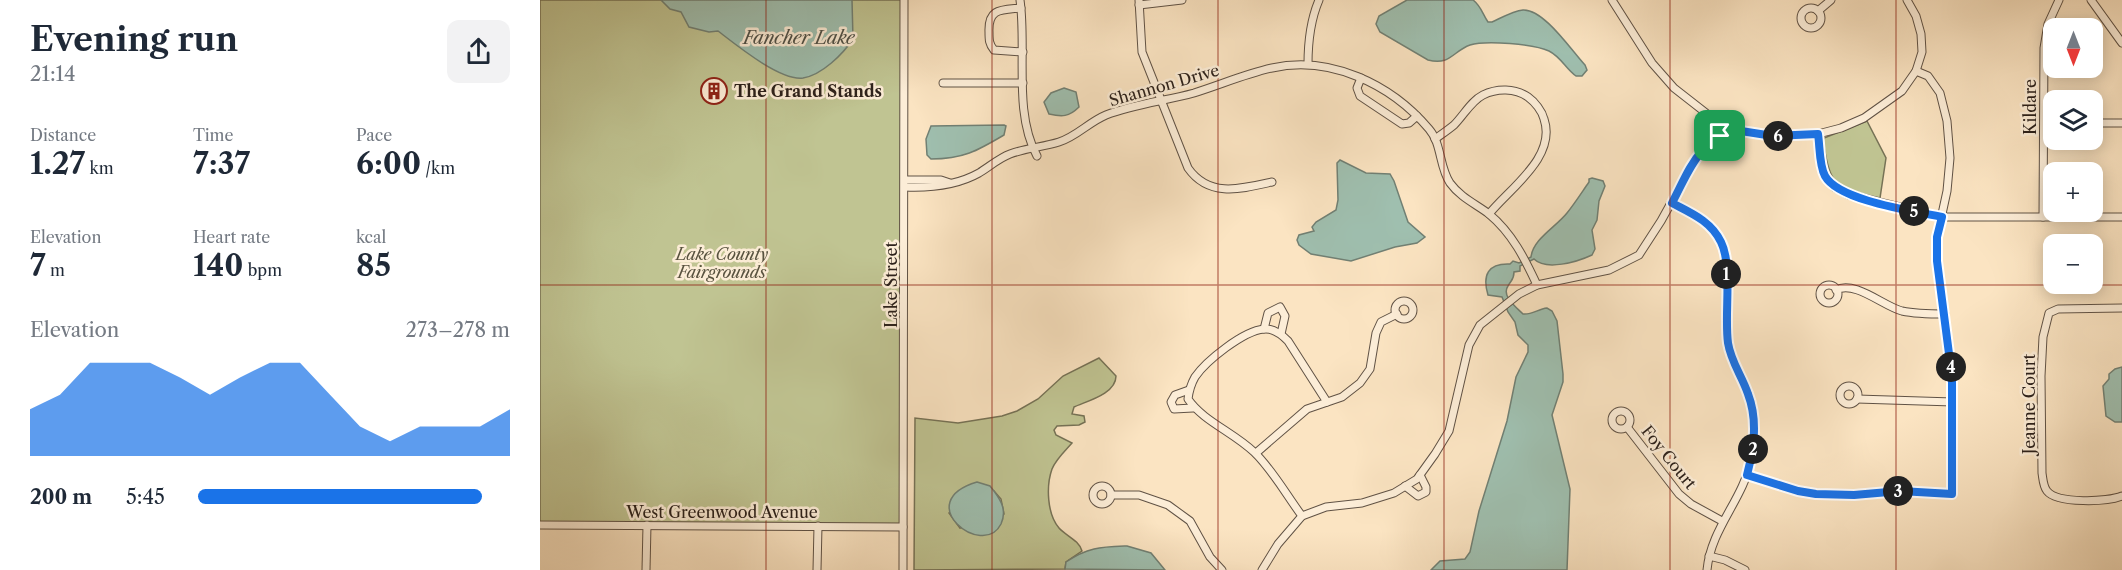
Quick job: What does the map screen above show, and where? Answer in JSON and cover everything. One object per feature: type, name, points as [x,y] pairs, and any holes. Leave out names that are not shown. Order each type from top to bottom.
[{"type":"street","name":"Lake Street","points":[[903,570],[904,0]]},
{"type":"street","points":[[1182,0],[1139,2],[1142,52],[1188,168],[1194,177],[1204,184],[1226,189],[1241,189],[1272,182]]},
{"type":"street","points":[[1308,64],[1308,42],[1313,14],[1319,0]]},
{"type":"street","points":[[1612,0],[1652,63],[1674,88],[1706,113],[1720,136]]},
{"type":"street","points":[[1818,11],[1831,0]]},
{"type":"street","points":[[1262,570],[1278,544],[1302,516],[1326,507],[1362,503],[1394,493],[1420,475],[1449,431],[1469,345],[1480,325],[1519,294],[1537,285],[1609,270],[1639,255],[1672,203],[1697,156],[1710,142],[1720,136],[1741,131],[1773,136],[1818,134],[1841,128],[1864,118],[1902,91],[1916,71],[1922,52],[1921,34],[1916,16],[1907,0]]},
{"type":"street","name":"Kildare","points":[[2045,162],[2045,38],[2053,11],[2059,0]]},
{"type":"street","points":[[2091,0],[2122,43]]},
{"type":"street","points":[[1023,52],[994,50],[990,45],[988,20],[993,14],[1021,4],[1023,52],[1023,84],[1025,121],[1032,147],[1037,156]]},
{"type":"street","name":"Shannon Drive","points":[[904,183],[941,180],[950,183],[976,175],[1007,155],[1059,142],[1081,132],[1102,117],[1124,108],[1161,101],[1273,68],[1308,64],[1335,68],[1361,78],[1389,93],[1417,116],[1435,139],[1441,164],[1451,184],[1469,202],[1489,214],[1512,239],[1537,285]]},
{"type":"street","points":[[1747,475],[1798,491],[1816,494],[1854,495],[1900,491],[1952,494],[1953,402],[1945,314],[1937,261],[1937,237],[1947,190],[1950,158],[1947,121],[1940,93],[1928,76],[1916,71]]},
{"type":"street","points":[[1361,78],[1357,88],[1360,96],[1402,124],[1409,123],[1417,116]]},
{"type":"street","points":[[943,83],[1023,84]]},
{"type":"street","points":[[1435,139],[1452,126],[1475,101],[1491,92],[1500,90],[1520,93],[1539,109],[1547,130],[1545,148],[1532,168],[1489,214]]},
{"type":"street","points":[[2103,123],[2122,123]]},
{"type":"street","points":[[1818,134],[1824,175],[1834,187],[1849,195],[1942,217],[2043,217]]},
{"type":"street","points":[[1672,203],[1702,219],[1710,226],[1723,246],[1728,345],[1748,392],[1754,416],[1753,448],[1747,475],[1722,521],[1709,556],[1707,570]]},
{"type":"street","points":[[2103,217],[2122,217]]},
{"type":"street","points":[[1836,290],[1851,287],[1890,307],[1907,312],[1945,314]]},
{"type":"street","points":[[1264,329],[1268,313],[1280,307],[1285,316],[1281,334]]},
{"type":"street","name":"Jeanne Court","points":[[2122,308],[2058,309],[2049,313],[2043,337],[2041,376],[2042,473],[2047,492],[2056,498],[2067,499],[2112,500],[2122,496]]},
{"type":"street","points":[[1256,453],[1307,409],[1342,396],[1360,383],[1370,369],[1376,333],[1382,322],[1397,314]]},
{"type":"street","points":[[1302,516],[1256,453],[1234,435],[1193,408],[1188,399],[1189,390],[1203,367],[1236,340],[1264,329],[1281,334],[1288,341],[1327,402]]},
{"type":"street","points":[[1189,390],[1175,395],[1171,402],[1174,409],[1193,408]]},
{"type":"street","points":[[1857,399],[1953,402]]},
{"type":"street","name":"Foy Court","points":[[1627,427],[1667,482],[1679,494],[1691,504],[1722,521]]},
{"type":"street","points":[[1405,486],[1418,495],[1426,492],[1420,475]]},
{"type":"street","points":[[1111,495],[1139,495],[1168,505],[1190,521],[1210,557],[1222,570]]},
{"type":"street","name":"West Greenwood Avenue","points":[[540,525],[903,527]]},
{"type":"street","points":[[646,570],[647,525]]},
{"type":"street","points":[[817,570],[818,526]]},
{"type":"street","points":[[1709,556],[1725,560],[1745,570]]},
{"type":"green space","name":"Lake County Fairgrounds","points":[[540,0],[904,0],[904,526],[540,526]]},
{"type":"green space","points":[[1867,121],[1886,158],[1880,198],[1844,188],[1838,183],[1829,169],[1823,141],[1824,138]]},
{"type":"green space","points":[[1099,358],[1116,376],[1115,382],[1106,392],[1074,407],[1072,414],[1084,416],[1085,422],[1079,425],[1057,426],[1054,430],[1056,435],[1072,443],[1058,458],[1052,469],[1048,491],[1050,508],[1059,528],[1075,541],[1082,551],[1066,562],[1065,569],[914,570],[915,418],[958,423],[1002,416],[1017,411],[1038,399],[1063,376]],"holes":[[[994,491],[1001,499],[1004,514],[960,528],[949,513]]]},
{"type":"water","name":"Fancher Lake","points":[[661,0],[852,0],[853,39],[844,51],[825,68],[803,78],[793,77],[770,68],[718,31],[709,32],[689,27],[681,12],[670,9]]},
{"type":"water","points":[[1407,0],[1473,0],[1480,7],[1488,22],[1511,13],[1531,11],[1557,32],[1587,70],[1582,76],[1576,76],[1549,51],[1533,46],[1510,44],[1470,45],[1441,61],[1428,60],[1380,32],[1376,24],[1379,16]]},
{"type":"water","points":[[1064,88],[1076,92],[1079,107],[1065,115],[1049,114],[1044,102],[1051,93]]},
{"type":"water","points":[[931,126],[1006,126],[1004,135],[969,153],[942,159],[931,159],[927,155],[926,139]]},
{"type":"water","points":[[1340,160],[1366,173],[1390,174],[1408,222],[1425,237],[1417,243],[1395,247],[1351,261],[1311,254],[1299,245],[1297,240],[1299,235],[1314,231],[1312,227],[1316,222],[1336,210],[1337,163]]},
{"type":"water","points":[[1589,179],[1603,181],[1605,186],[1599,201],[1597,220],[1592,230],[1595,249],[1592,255],[1570,263],[1554,265],[1539,263],[1534,259],[1520,266],[1520,271],[1514,272],[1506,290],[1510,301],[1523,314],[1547,308],[1552,311],[1557,321],[1563,382],[1552,415],[1570,489],[1567,570],[1431,570],[1440,561],[1465,559],[1470,552],[1479,511],[1507,421],[1516,377],[1528,352],[1528,345],[1518,335],[1515,322],[1502,297],[1488,295],[1486,282],[1488,272],[1496,266],[1510,264],[1513,261],[1519,263],[1531,257],[1536,244],[1567,213]]},
{"type":"water","points":[[2122,367],[2122,422],[2115,422],[2106,416],[2103,386],[2109,379],[2109,374]]},
{"type":"water","points":[[977,482],[990,486],[1003,508],[1001,524],[992,533],[980,535],[968,532],[957,524],[950,514],[950,502],[958,491]]},
{"type":"water","points":[[1127,546],[1151,553],[1165,570],[1065,569],[1066,562],[1088,551]]},
{"type":"place","name":"The Grand Stands","points":[[714,91]]},
{"type":"route","points":[[1741,131],[1773,136],[1818,134],[1824,175],[1834,187],[1849,195],[1942,217],[1937,237],[1937,261],[1952,377],[1952,494],[1900,491],[1854,495],[1816,494],[1798,491],[1747,475],[1753,448],[1754,416],[1748,392],[1728,345],[1723,246],[1717,234],[1702,219],[1672,203],[1697,156],[1703,148],[1720,136],[1741,131]]}]
